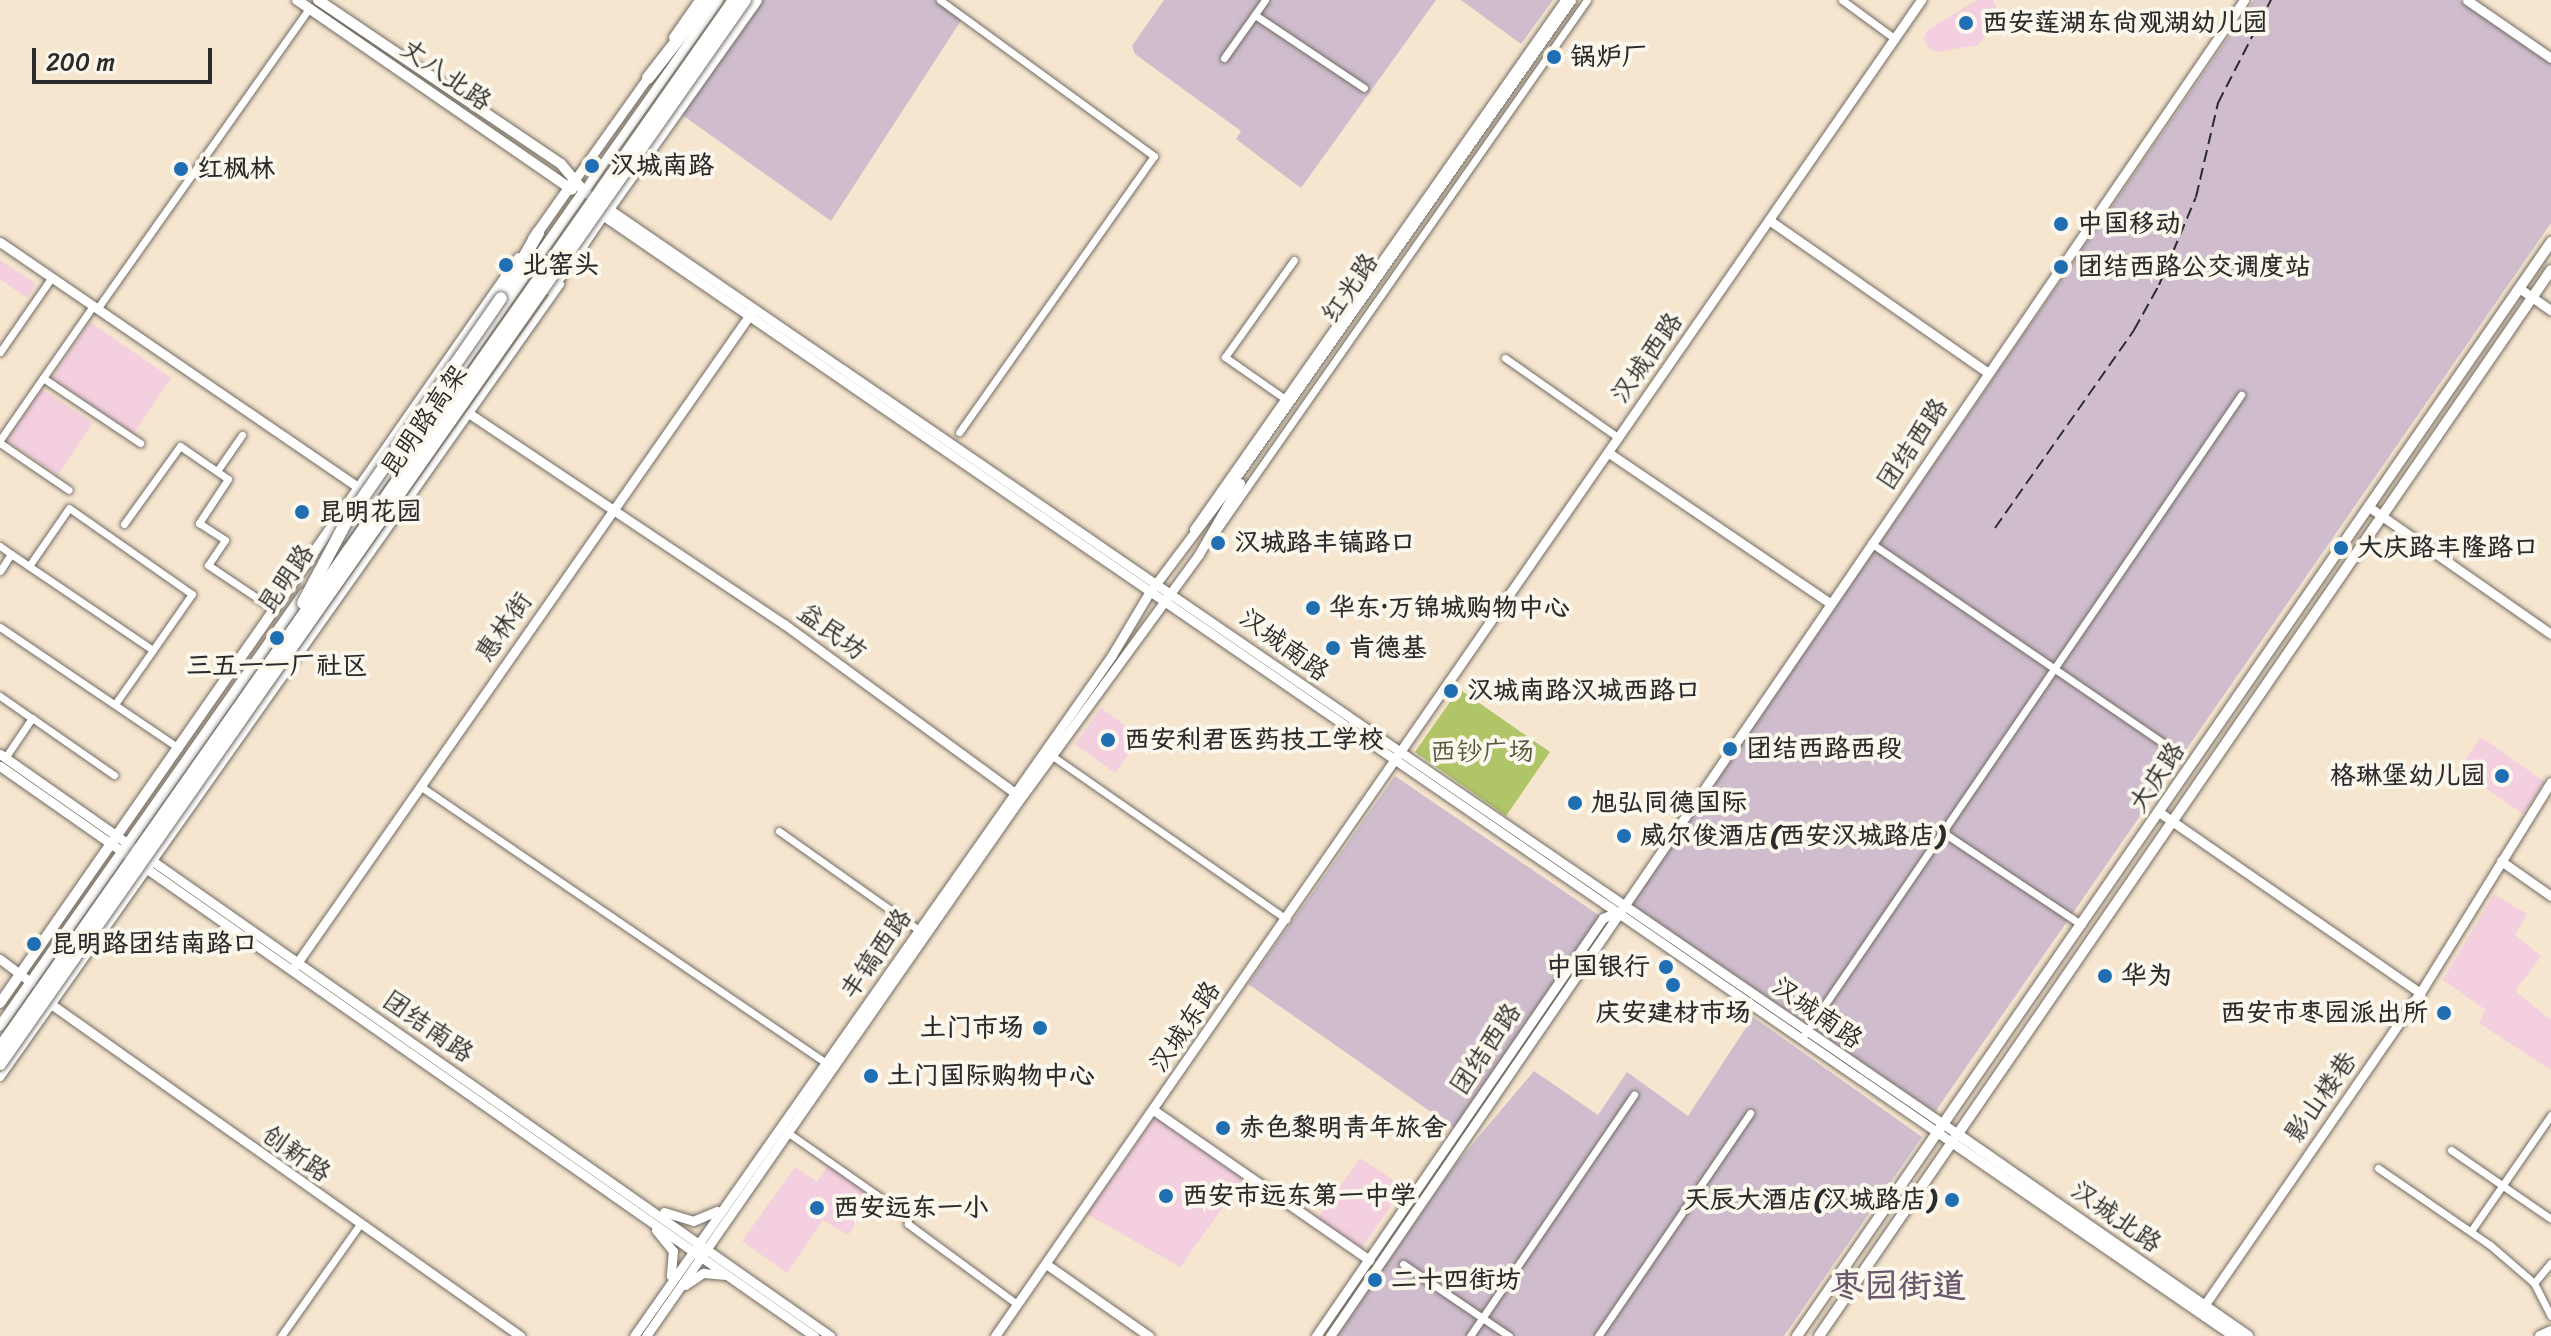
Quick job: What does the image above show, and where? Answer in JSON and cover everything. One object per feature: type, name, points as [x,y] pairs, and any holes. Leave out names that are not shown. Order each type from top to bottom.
[{"type":"highway","points":[[648,78],[709,0]]},
{"type":"highway","name":"昆明路高架","points":[[0,1048],[734,0]]},
{"type":"highway","name":"昆明路高架","points":[[0,1064],[745,0]]},
{"type":"highway","points":[[606,212],[756,0]]},
{"type":"highway","points":[[285,639],[346,522],[501,298],[538,233]]},
{"type":"highway","points":[[309,624],[346,585],[549,289],[570,264]]},
{"type":"highway","points":[[0,1039],[31,1004]]},
{"type":"main road","name":"丈八北路","points":[[297,0],[572,182]]},
{"type":"main road","name":"丈八北路","points":[[319,0],[572,182]]},
{"type":"main road","points":[[572,182],[581,195]]},
{"type":"main road","name":"昆明路","points":[[0,1003],[572,182]]},
{"type":"main road","name":"昆明路","points":[[0,1026],[581,195]]},
{"type":"main road","name":"大庆路","points":[[1797,1336],[2551,242]]},
{"type":"main road","name":"大庆路","points":[[1819,1336],[2551,270]]},
{"type":"main road","name":"汉城北路","points":[[1956,1139],[2202,1309],[2248,1336]]},
{"type":"main road","name":"汉城北路","points":[[2202,1309],[2234,1336]]},
{"type":"main road","points":[[2540,1336],[2551,1331]]},
{"type":"street","name":"昆明路","points":[[572,182],[648,78],[699,0]]},
{"type":"street","name":"昆明路","points":[[581,195],[718,0]]},
{"type":"street","points":[[940,0],[1154,156],[959,432]]},
{"type":"street","points":[[1224,58],[1265,0]]},
{"type":"street","points":[[1294,260],[1225,357],[1287,400],[1564,0]]},
{"type":"street","name":"红光路","points":[[1149,593],[1571,0]]},
{"type":"street","name":"红光路","points":[[1160,601],[1171,592],[1199,554],[1241,480],[1578,0]]},
{"type":"street","points":[[1199,554],[1587,0]]},
{"type":"street","points":[[1842,0],[1894,38]]},
{"type":"street","name":"汉城西路","points":[[1409,742],[1921,0]]},
{"type":"street","name":"团结西路","points":[[1330,1336],[2244,0]]},
{"type":"street","points":[[2467,0],[2551,58]]},
{"type":"street","points":[[69,490],[0,441],[309,8]]},
{"type":"street","points":[[1255,15],[1364,88]]},
{"type":"street","name":"汉城南路","points":[[581,195],[1160,601],[1399,757]]},
{"type":"street","points":[[0,1077],[470,414],[606,212]]},
{"type":"street","points":[[1769,220],[1988,373]]},
{"type":"street","points":[[0,242],[371,497]]},
{"type":"street","points":[[0,352],[52,277]]},
{"type":"street","points":[[2519,288],[2551,310]]},
{"type":"street","name":"汉城南路","points":[[751,313],[1158,583],[1399,757],[1956,1139]]},
{"type":"street","name":"惠林街","points":[[295,966],[751,313]]},
{"type":"street","points":[[1505,358],[1619,438]]},
{"type":"street","points":[[43,378],[140,443]]},
{"type":"street","points":[[1804,1036],[2241,395]]},
{"type":"street","points":[[442,396],[470,414]]},
{"type":"street","name":"益民坊","points":[[470,414],[784,624],[1018,795]]},
{"type":"street","points":[[217,471],[242,435]]},
{"type":"street","points":[[124,524],[180,446],[228,479],[199,523],[225,540],[208,565],[275,610]]},
{"type":"street","points":[[1609,453],[1830,603]]},
{"type":"street","points":[[2369,507],[2551,634]]},
{"type":"street","points":[[29,566],[69,508],[192,594],[115,704]]},
{"type":"street","points":[[1871,543],[2168,746]]},
{"type":"street","points":[[0,546],[153,650]]},
{"type":"street","points":[[0,571],[11,554]]},
{"type":"street","name":"丰镐西路","points":[[701,1249],[731,1197],[830,1065],[1018,795],[1149,593]]},
{"type":"street","name":"丰镐西路","points":[[634,1336],[669,1294],[787,1132],[919,930],[1051,755],[1160,601]]},
{"type":"street","points":[[0,627],[179,748]]},
{"type":"street","points":[[0,696],[114,775]]},
{"type":"street","points":[[2,759],[32,718]]},
{"type":"street","name":"汉城东路","points":[[995,1336],[1155,1111],[1409,742]]},
{"type":"street","points":[[1051,755],[1286,919]]},
{"type":"street","name":"团结南路","points":[[2,759],[114,841],[121,853],[145,871],[295,966],[643,1203],[733,1279],[814,1336]]},
{"type":"street","name":"影山楼巷","points":[[2202,1309],[2420,993],[2551,782]]},
{"type":"street","points":[[420,786],[830,1065]]},
{"type":"street","points":[[2159,812],[2420,993]]},
{"type":"street","points":[[779,831],[919,930]]},
{"type":"street","points":[[1941,831],[2082,925]]},
{"type":"street","name":"团结南路","points":[[114,841],[128,842],[154,859],[295,966],[636,1212],[701,1249],[830,1336]]},
{"type":"street","points":[[2501,861],[2551,896]]},
{"type":"street","name":"团结西路","points":[[1316,1336],[1603,918],[1619,910]]},
{"type":"street","points":[[0,959],[31,982],[51,1004]]},
{"type":"street","name":"创新路","points":[[51,1004],[520,1336]]},
{"type":"street","points":[[1470,1336],[1634,1095]]},
{"type":"street","points":[[1155,1111],[1369,1260]]},
{"type":"street","points":[[1598,1336],[1750,1113]]},
{"type":"street","points":[[2471,1231],[2551,1115]]},
{"type":"street","points":[[787,1132],[907,1216],[908,1224],[1017,1304]]},
{"type":"street","points":[[2451,1150],[2551,1219]]},
{"type":"street","points":[[2378,1168],[2471,1231],[2534,1283],[2551,1316]]},
{"type":"street","points":[[643,1203],[693,1221],[714,1214],[731,1197]]},
{"type":"street","points":[[636,1212],[673,1251],[674,1268],[669,1294]]},
{"type":"street","points":[[281,1336],[360,1224]]},
{"type":"street","points":[[2534,1283],[2551,1263]]},
{"type":"street","points":[[1046,1264],[1149,1336]]},
{"type":"street","points":[[1403,1264],[1509,1336]]},
{"type":"street","points":[[669,1294],[703,1273],[733,1279]]},
{"type":"street","name":"丰镐西路","points":[[646,1336],[669,1294]]},
{"type":"shaded area","points":[[762,0],[935,0],[962,19],[831,221],[681,114]]},
{"type":"shaded area","points":[[1164,0],[1436,0],[1301,188],[1236,139],[1241,131],[1135,54],[1132,46]]},
{"type":"shaded area","points":[[1461,0],[1553,0],[1521,44]]},
{"type":"shaded area","name":"西安莲湖东尚观湖幼儿园","points":[[1977,0],[1993,0],[2000,16],[1978,45],[1937,52],[1928,47],[1923,39],[1928,30]]},
{"type":"shaded area","points":[[2254,0],[2459,0],[2551,63],[2551,223],[1935,1112],[1631,904]]},
{"type":"shaded area","points":[[0,260],[36,284],[27,298],[0,279]]},
{"type":"shaded area","points":[[90,322],[171,378],[133,434],[52,378]]},
{"type":"shaded area","points":[[42,389],[93,423],[58,475],[7,441]]},
{"type":"shaded area","name":"西安利君医药技工学校","points":[[1101,708],[1141,737],[1115,773],[1075,744]]},
{"type":"shaded area","name":"格琳堡幼儿园","points":[[2481,737],[2545,782],[2523,814],[2459,770]]},
{"type":"shaded area","points":[[1395,776],[1600,916],[1454,1128],[1248,984]]},
{"type":"shaded area","points":[[2494,894],[2527,914],[2515,935],[2541,956],[2515,991],[2551,1020],[2551,1070],[2479,1023],[2486,1010],[2443,980]]},
{"type":"shaded area","points":[[1753,1017],[1922,1137],[1784,1336],[1337,1336],[1454,1166],[1534,1071],[1598,1115],[1627,1072],[1688,1116]]},
{"type":"shaded area","name":"西安市远东第一中学","points":[[1157,1115],[1245,1177],[1180,1267],[1087,1214]]},
{"type":"shaded area","points":[[1360,1158],[1404,1187],[1361,1249],[1317,1219]]},
{"type":"shaded area","name":"西安远东一小","points":[[829,1164],[875,1196],[848,1235],[823,1220],[787,1273],[742,1241],[795,1167],[817,1182]]},
{"type":"green space","name":"西钞广场","points":[[1459,689],[1550,752],[1506,816],[1415,752]]},
{"type":"railway","points":[[1995,528],[2134,330],[2159,285],[2196,197],[2218,103],[2271,0]]},
{"type":"place","name":"西安莲湖东尚观湖幼儿园","points":[[1966,23]]},
{"type":"place","name":"锅炉厂","points":[[1554,57]]},
{"type":"place","name":"汉城南路","points":[[592,166]]},
{"type":"place","name":"红枫林","points":[[181,169]]},
{"type":"place","name":"中国移动","points":[[2061,224]]},
{"type":"place","name":"北窑头","points":[[506,265]]},
{"type":"place","name":"团结西路公交调度站","points":[[2061,267]]},
{"type":"place","name":"昆明花园","points":[[302,512]]},
{"type":"place","name":"汉城路丰镐路口","points":[[1218,543]]},
{"type":"place","name":"大庆路丰隆路口","points":[[2341,548]]},
{"type":"place","name":"华东·万锦城购物中心","points":[[1313,608]]},
{"type":"place","name":"三五一一厂社区","points":[[277,638]]},
{"type":"place","name":"肯德基","points":[[1333,648]]},
{"type":"place","name":"汉城南路汉城西路口","points":[[1451,691]]},
{"type":"place","name":"西安利君医药技工学校","points":[[1108,740]]},
{"type":"place","name":"团结西路西段","points":[[1730,749]]},
{"type":"place","name":"格琳堡幼儿园","points":[[2502,776]]},
{"type":"place","name":"旭弘同德国际","points":[[1575,803]]},
{"type":"place","name":"威尔俊酒店(西安汉城路店)","points":[[1624,836]]},
{"type":"place","name":"昆明路团结南路口","points":[[34,944]]},
{"type":"place","name":"中国银行","points":[[1666,967]]},
{"type":"place","name":"华为","points":[[2105,976]]},
{"type":"place","name":"庆安建材市场","points":[[1673,985]]},
{"type":"place","name":"西安市枣园派出所","points":[[2444,1013]]},
{"type":"place","name":"土门市场","points":[[1040,1028]]},
{"type":"place","name":"土门国际购物中心","points":[[871,1076]]},
{"type":"place","name":"赤色黎明青年旅舍","points":[[1223,1128]]},
{"type":"place","name":"西安市远东第一中学","points":[[1166,1196]]},
{"type":"place","name":"天辰大酒店(汉城路店)","points":[[1952,1200]]},
{"type":"place","name":"西安远东一小","points":[[817,1208]]},
{"type":"place","name":"二十四街坊","points":[[1375,1280]]},
{"type":"district","name":"枣园街道","points":[[1898,1287]]}]
